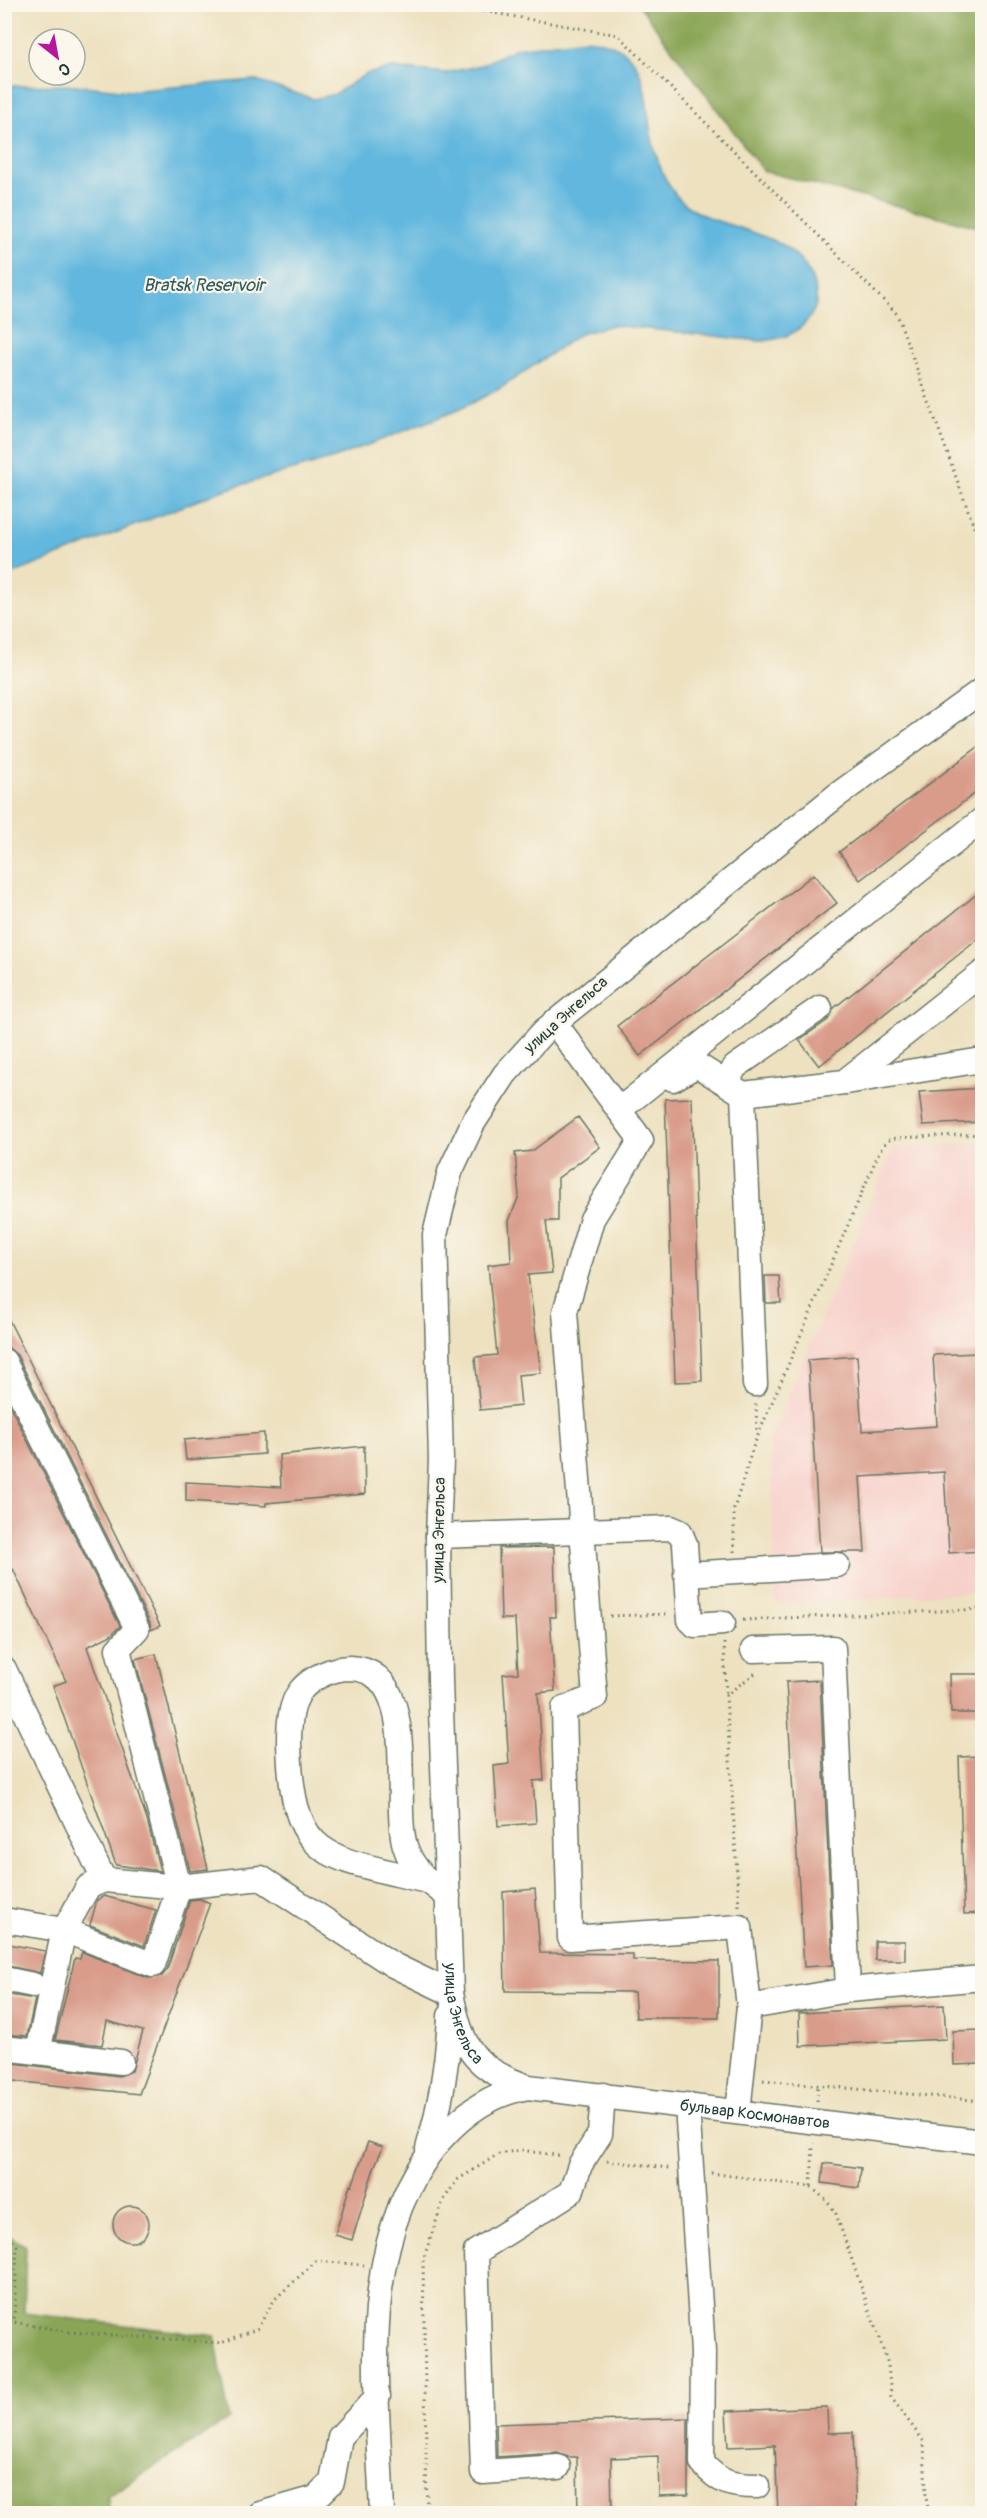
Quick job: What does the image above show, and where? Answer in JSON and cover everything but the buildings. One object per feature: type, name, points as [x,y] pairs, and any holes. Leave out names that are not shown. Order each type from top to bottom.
[{"type":"street","name":"улица Энгельса","points":[[528,2087],[500,2077],[483,2066],[466,2045],[457,2023],[451,1993],[440,1681],[438,1536],[441,1460],[435,1235],[450,1172],[473,1122],[505,1074],[555,1022],[836,796],[982,690]]},
{"type":"street","points":[[619,1110],[982,820]]},
{"type":"street","points":[[844,1082],[982,973]]},
{"type":"street","points":[[755,1384],[735,1067],[820,1008]]},
{"type":"street","points":[[555,1022],[641,1140],[592,1219],[565,1312],[596,1697],[564,1709],[570,1938],[741,1927],[749,2007],[738,2112]]},
{"type":"street","points":[[619,1110],[697,1065],[735,1089],[844,1082],[982,1060]]},
{"type":"street","points":[[4,1920],[64,1930],[153,1965],[179,1887],[118,1649],[137,1629],[6,1370]]},
{"type":"street","points":[[438,1536],[671,1528],[680,1532],[685,1544],[689,1614],[695,1624],[723,1623]]},
{"type":"street","points":[[686,1574],[837,1564]]},
{"type":"street","points":[[753,1650],[833,1648],[848,1990]]},
{"type":"street","points":[[427,1881],[339,1858],[314,1842],[302,1826],[294,1807],[290,1777],[289,1730],[292,1707],[301,1690],[313,1679],[328,1672],[348,1668],[366,1671],[389,1691],[398,1722],[400,1823],[405,1847],[427,1881],[448,1896]]},
{"type":"street","points":[[4,1669],[104,1880]]},
{"type":"street","points":[[38,2052],[64,1930],[88,1887],[104,1880],[179,1887],[261,1878],[393,1965],[451,1993],[448,2065],[440,2108],[425,2157],[400,2210],[384,2267],[376,2331],[382,2514]]},
{"type":"street","points":[[749,2007],[848,1990],[982,1978]]},
{"type":"street","points":[[4,1979],[33,1984]]},
{"type":"street","points":[[4,2048],[121,2062]]},
{"type":"street","points":[[425,2157],[454,2124],[479,2104],[505,2091],[528,2087]]},
{"type":"street","name":"бульвар Космонавтов","points":[[528,2087],[982,2142]]},
{"type":"street","points":[[558,2467],[483,2472],[476,2252],[572,2192],[584,2159],[600,2134],[603,2095]]},
{"type":"street","points":[[687,2106],[703,2352],[702,2463],[713,2476],[733,2486],[757,2486]]},
{"type":"street","points":[[260,2514],[316,2498],[332,2482],[340,2437],[378,2396]]},
{"type":"path","points":[[443,4],[618,35],[897,314],[982,549]]},
{"type":"path","points":[[735,1572],[734,1509],[758,1436],[880,1150],[894,1138],[982,1134]]},
{"type":"path","points":[[755,1384],[758,1436]]},
{"type":"path","points":[[741,1927],[723,1623],[760,1618],[982,1609]]},
{"type":"path","points":[[590,1617],[689,1614]]},
{"type":"path","points":[[726,1695],[760,1670],[762,1662],[753,1650]]},
{"type":"path","points":[[741,2077],[982,2101]]},
{"type":"path","points":[[811,2187],[818,2085]]},
{"type":"path","points":[[427,2514],[423,2260],[443,2201],[457,2180],[499,2154],[520,2150],[811,2187],[827,2201],[836,2214],[888,2364],[891,2397],[924,2442],[926,2497],[929,2514]]},
{"type":"path","points":[[4,2232],[18,2246],[14,2322],[69,2332],[221,2343],[257,2330],[275,2299],[316,2261],[384,2267]]},
{"type":"shaded area","points":[[982,1143],[982,1592],[776,1604],[770,1441],[893,1148]]},
{"type":"green space","points":[[639,5],[982,5],[982,228],[763,171]]},
{"type":"green space","points":[[5,2234],[26,2246],[24,2313],[215,2336],[229,2419],[108,2496],[109,2513],[5,2513]]},
{"type":"water","name":"Bratsk Reservoir","points":[[586,39],[620,49],[630,57],[638,68],[642,80],[656,153],[662,171],[675,194],[690,208],[708,217],[750,231],[789,249],[804,264],[814,285],[816,305],[802,327],[785,336],[761,341],[612,325],[580,334],[499,389],[458,410],[334,458],[221,491],[5,577],[5,86],[87,86],[129,91],[253,80],[314,99],[335,94],[366,74],[393,68],[446,73],[482,65],[516,48]]}]
